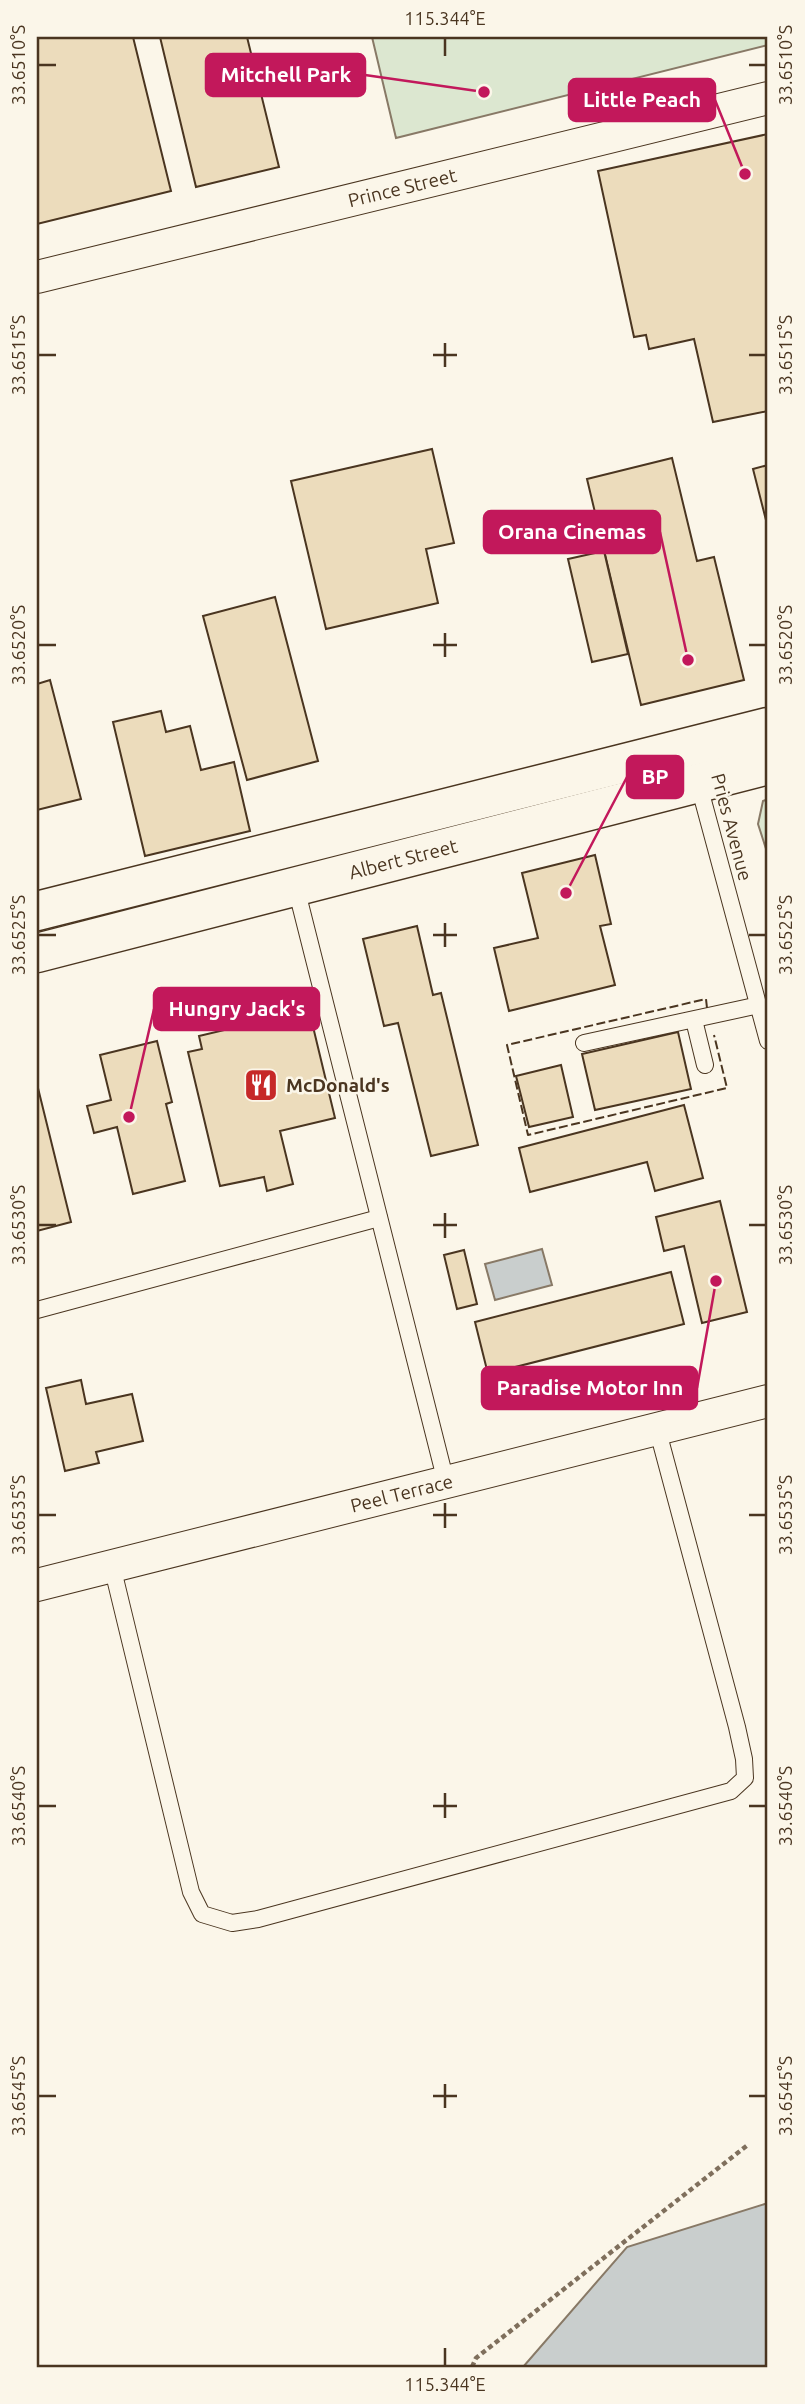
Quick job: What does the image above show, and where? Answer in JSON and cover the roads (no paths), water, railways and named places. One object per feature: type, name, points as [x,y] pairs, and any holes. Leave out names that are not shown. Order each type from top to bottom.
[{"type":"main road","name":"Albert Street","points":[[37,953],[296,888],[693,764],[768,727]]},
{"type":"main road","name":"Albert Street","points":[[37,911],[693,764],[768,765]]},
{"type":"street","name":"Prince Street","points":[[37,277],[768,98]]},
{"type":"street","name":"Peel Terrace","points":[[37,1585],[768,1401]]},
{"type":"lane","name":"Pries Avenue","points":[[693,764],[768,1041]]},
{"type":"lane","points":[[296,888],[446,1482]]},
{"type":"lane","points":[[584,1043],[759,1005]]},
{"type":"lane","points":[[694,1020],[705,1065]]},
{"type":"lane","points":[[37,1310],[379,1218]]},
{"type":"lane","points":[[112,1566],[191,1892],[202,1914],[232,1923],[258,1919],[731,1791],[745,1778],[737,1727],[657,1429]]},
{"type":"place","name":"Mitchell Park","points":[[484,92]]},
{"type":"place","name":"Little Peach","points":[[745,174]]},
{"type":"place","name":"Orana Cinemas","points":[[688,660]]},
{"type":"place","name":"BP","points":[[566,893]]},
{"type":"place","name":"McDonald's","points":[[261,1085]]},
{"type":"place","name":"Hungry Jack's","points":[[129,1117]]},
{"type":"place","name":"Paradise Motor Inn","points":[[716,1281]]}]
